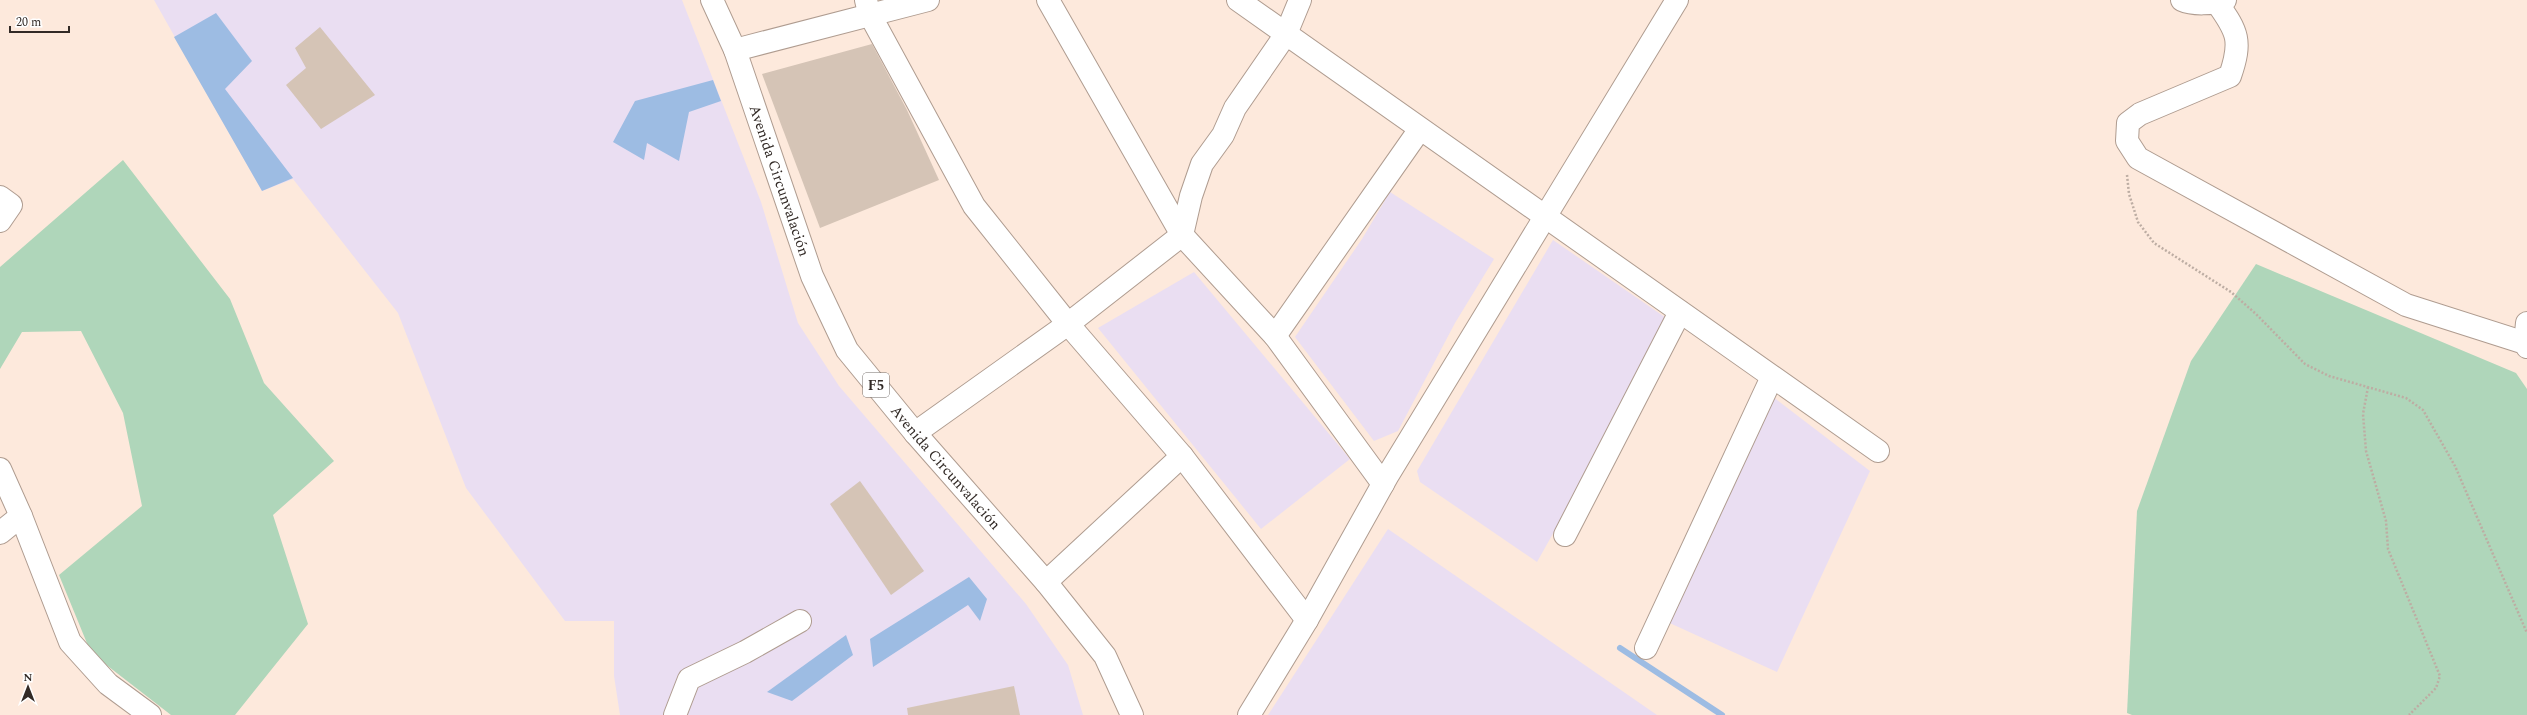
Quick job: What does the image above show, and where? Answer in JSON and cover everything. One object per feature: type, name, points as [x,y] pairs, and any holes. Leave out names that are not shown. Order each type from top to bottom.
[{"type":"main road","name":"Avenida Circunvalación","points":[[712,0],[735,50],[815,282],[847,350],[915,433],[1046,582],[1105,656],[1132,715]]},
{"type":"main road","points":[[735,50],[868,7],[928,0]]},
{"type":"main road","points":[[1048,0],[1182,235],[1275,336],[1383,484]]},
{"type":"main road","points":[[1238,0],[1546,219],[1878,451]]},
{"type":"main road","points":[[915,433],[1068,324],[1182,235],[1191,196],[1202,164],[1223,135],[1235,108],[1286,34],[1300,0]]},
{"type":"main road","points":[[1249,715],[1307,620],[1383,484],[1546,219],[1677,0]]},
{"type":"main road","points":[[2182,0],[2186,2],[2221,1],[2235,27],[2237,55],[2230,76],[2140,114],[2128,123],[2127,141],[2138,158],[2406,305],[2526,340]]},
{"type":"main road","points":[[868,7],[974,206],[1068,324],[1182,456],[1307,620]]},
{"type":"main road","points":[[1275,336],[1420,129]]},
{"type":"main road","points":[[0,197],[11,205],[0,221]]},
{"type":"main road","points":[[1565,535],[1680,312]]},
{"type":"main road","points":[[1646,648],[1772,377]]},
{"type":"main road","points":[[1046,582],[1182,456]]},
{"type":"main road","points":[[0,469],[22,516],[70,642],[108,684],[150,715]]},
{"type":"main road","points":[[0,533],[22,516]]},
{"type":"main road","points":[[675,715],[689,679],[745,652],[800,621]]},
{"type":"path","points":[[2127,172],[2129,194],[2138,222],[2154,243],[2231,292],[2256,314],[2305,364],[2329,376],[2406,398],[2423,410],[2455,466],[2527,633]]},
{"type":"path","points":[[2368,387],[2363,414],[2366,451],[2386,521],[2388,549],[2440,676],[2436,688],[2409,715]]},
{"type":"shaded area","points":[[154,0],[682,0],[761,202],[798,323],[839,386],[1026,604],[1068,665],[1083,715],[620,715],[614,676],[614,621],[565,621],[466,488],[398,313],[293,179],[262,191]]},
{"type":"shaded area","points":[[1390,192],[1494,259],[1455,323],[1398,431],[1374,441],[1295,337],[1362,239]]},
{"type":"shaded area","points":[[1553,240],[1672,322],[1537,562],[1420,482],[1417,471]]},
{"type":"shaded area","points":[[1194,272],[1350,459],[1261,529],[1098,328]]},
{"type":"shaded area","points":[[1768,393],[1870,471],[1777,672],[1663,620]]},
{"type":"shaded area","points":[[1388,529],[1657,715],[1268,715]]},
{"type":"green space","points":[[123,160],[230,299],[264,383],[334,461],[273,515],[308,624],[235,715],[171,715],[91,653],[59,575],[142,506],[123,413],[81,331],[22,332],[0,369],[0,267]]},
{"type":"green space","points":[[2256,264],[2516,373],[2527,389],[2527,715],[2132,715],[2127,713],[2137,511],[2191,361]]},
{"type":"water","points":[[216,13],[252,61],[225,89],[293,178],[262,191],[174,37]]},
{"type":"water","points":[[713,80],[721,101],[689,112],[679,161],[647,143],[644,160],[613,142],[635,101]]},
{"type":"water","points":[[969,577],[987,599],[980,621],[968,605],[873,667],[870,639]]},
{"type":"water","points":[[846,635],[853,655],[792,701],[767,692]]},
{"type":"building","points":[[320,27],[375,95],[321,129],[286,85],[306,68],[295,48]]},
{"type":"building","points":[[872,44],[907,110],[939,180],[820,228],[762,74]]},
{"type":"building","points":[[860,481],[924,571],[891,595],[830,504]]},
{"type":"building","points":[[1014,686],[1020,715],[908,715],[907,708]]},
{"type":"waterway","points":[[1620,648],[1722,715]]}]
